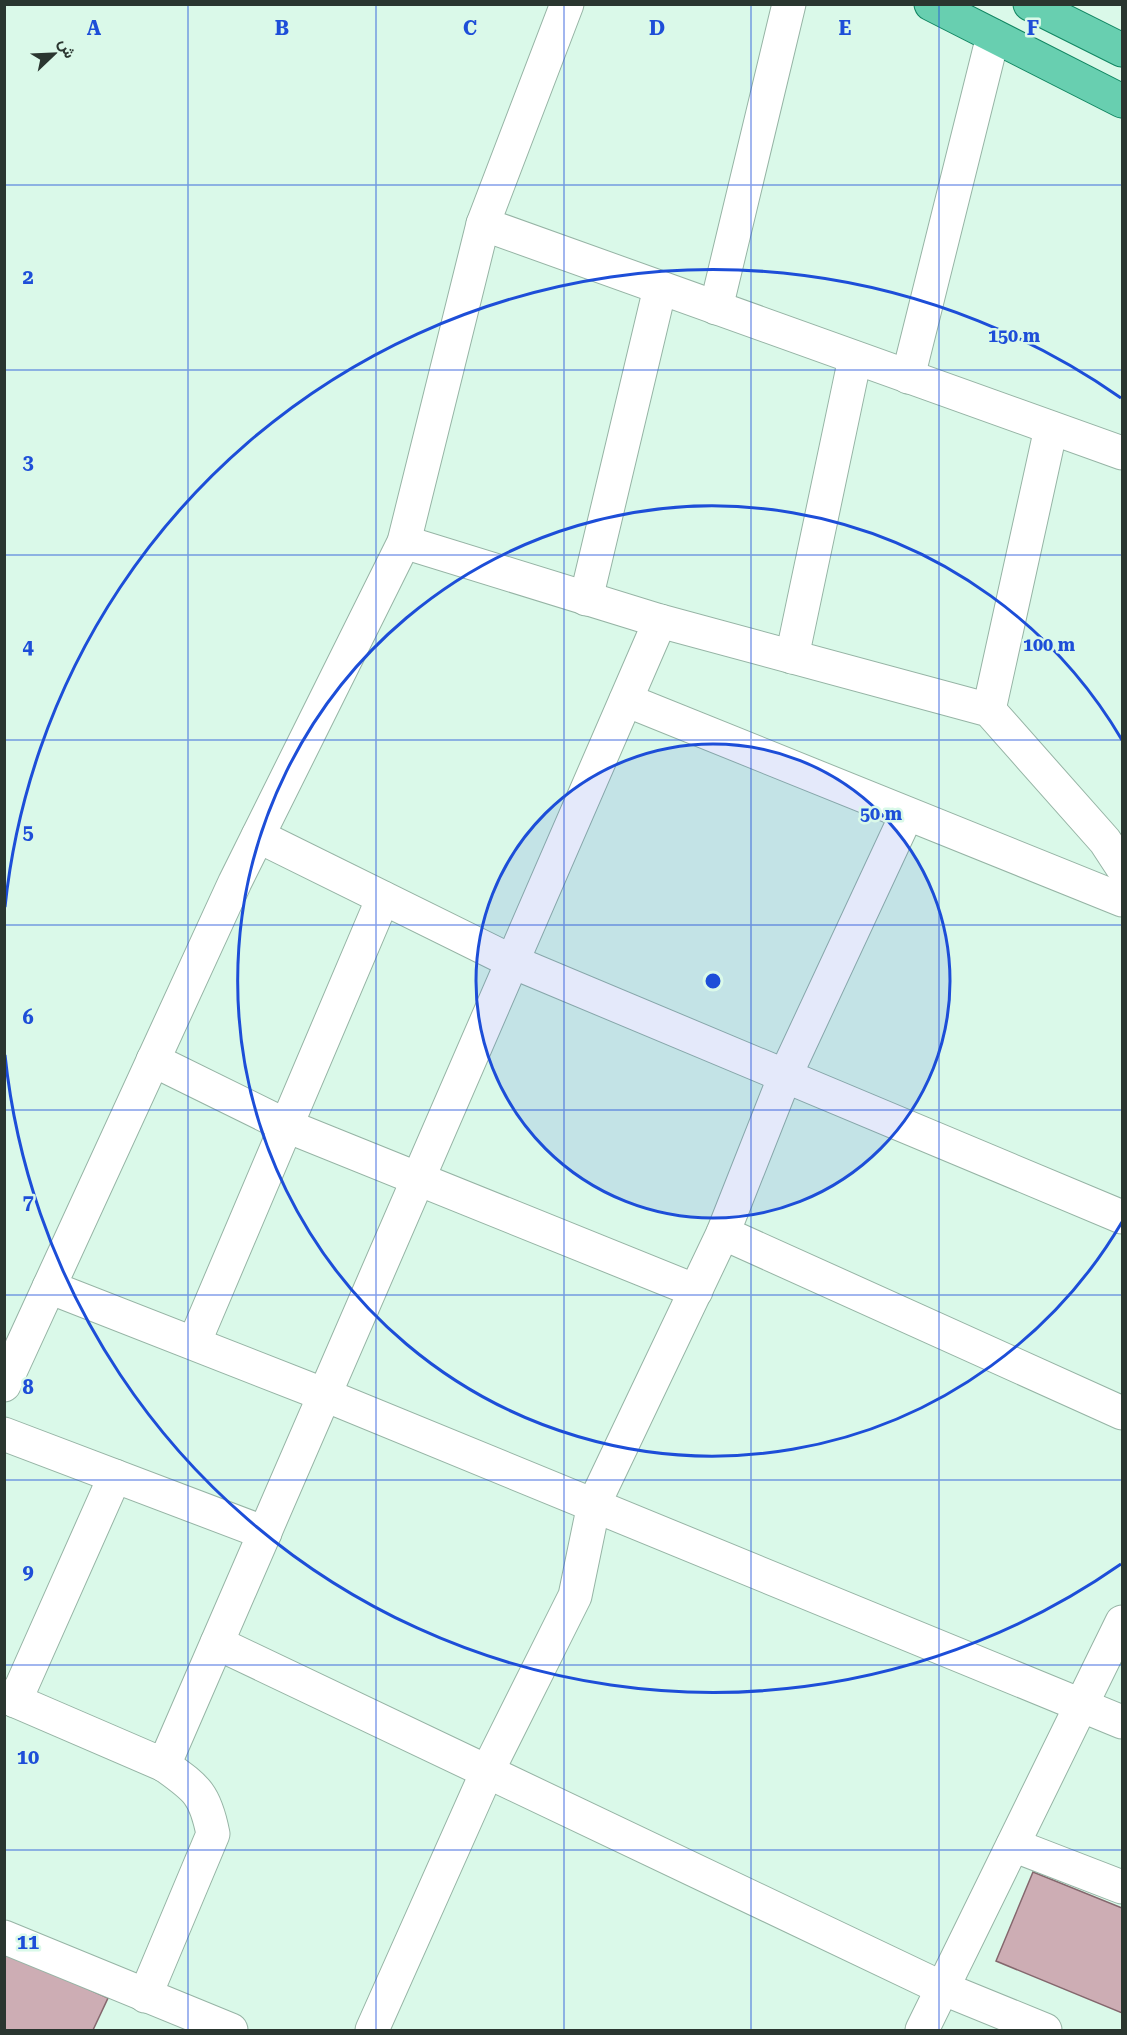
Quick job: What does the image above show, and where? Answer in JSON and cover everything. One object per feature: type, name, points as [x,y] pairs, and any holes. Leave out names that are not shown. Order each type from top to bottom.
[{"type":"main road","points":[[931,4],[1121,98]]},
{"type":"main road","points":[[1030,4],[1122,50]]},
{"type":"street","points":[[7,1371],[49,1287],[258,836],[404,542],[483,224],[567,4]]},
{"type":"street","points":[[716,308],[789,4]]},
{"type":"street","points":[[908,377],[993,36]]},
{"type":"street","points":[[483,224],[1122,453]]},
{"type":"street","points":[[586,599],[660,288]]},
{"type":"street","points":[[792,657],[855,358]]},
{"type":"street","points":[[989,710],[1051,428]]},
{"type":"street","points":[[404,542],[660,621],[989,710],[1106,841],[1122,867]]},
{"type":"street","points":[[164,1765],[660,621]]},
{"type":"street","points":[[626,700],[1122,900]]},
{"type":"street","points":[[372,2031],[487,1772],[575,1596],[594,1504],[723,1233],[785,1076],[908,814]]},
{"type":"street","points":[[258,836],[513,962],[1122,1217]]},
{"type":"street","points":[[194,1343],[383,898]]},
{"type":"street","points":[[153,1060],[287,1126],[696,1291]]},
{"type":"street","points":[[723,1233],[1122,1413]]},
{"type":"street","points":[[49,1287],[594,1504],[1122,1722]]},
{"type":"street","points":[[4,1434],[265,1533]]},
{"type":"street","points":[[115,1476],[10,1698],[164,1765],[195,1787],[208,1809],[213,1834],[145,1996]]},
{"type":"street","points":[[922,2031],[1122,1622]]},
{"type":"street","points":[[217,1643],[942,1988],[1045,2031]]},
{"type":"street","points":[[1013,1845],[1122,1887]]},
{"type":"street","points":[[4,1937],[231,2031]]},
{"type":"building","points":[[1033,1872],[1122,1908],[1122,2013],[996,1961]]},
{"type":"building","points":[[4,1951],[108,1998],[93,2030],[4,2030]]}]
